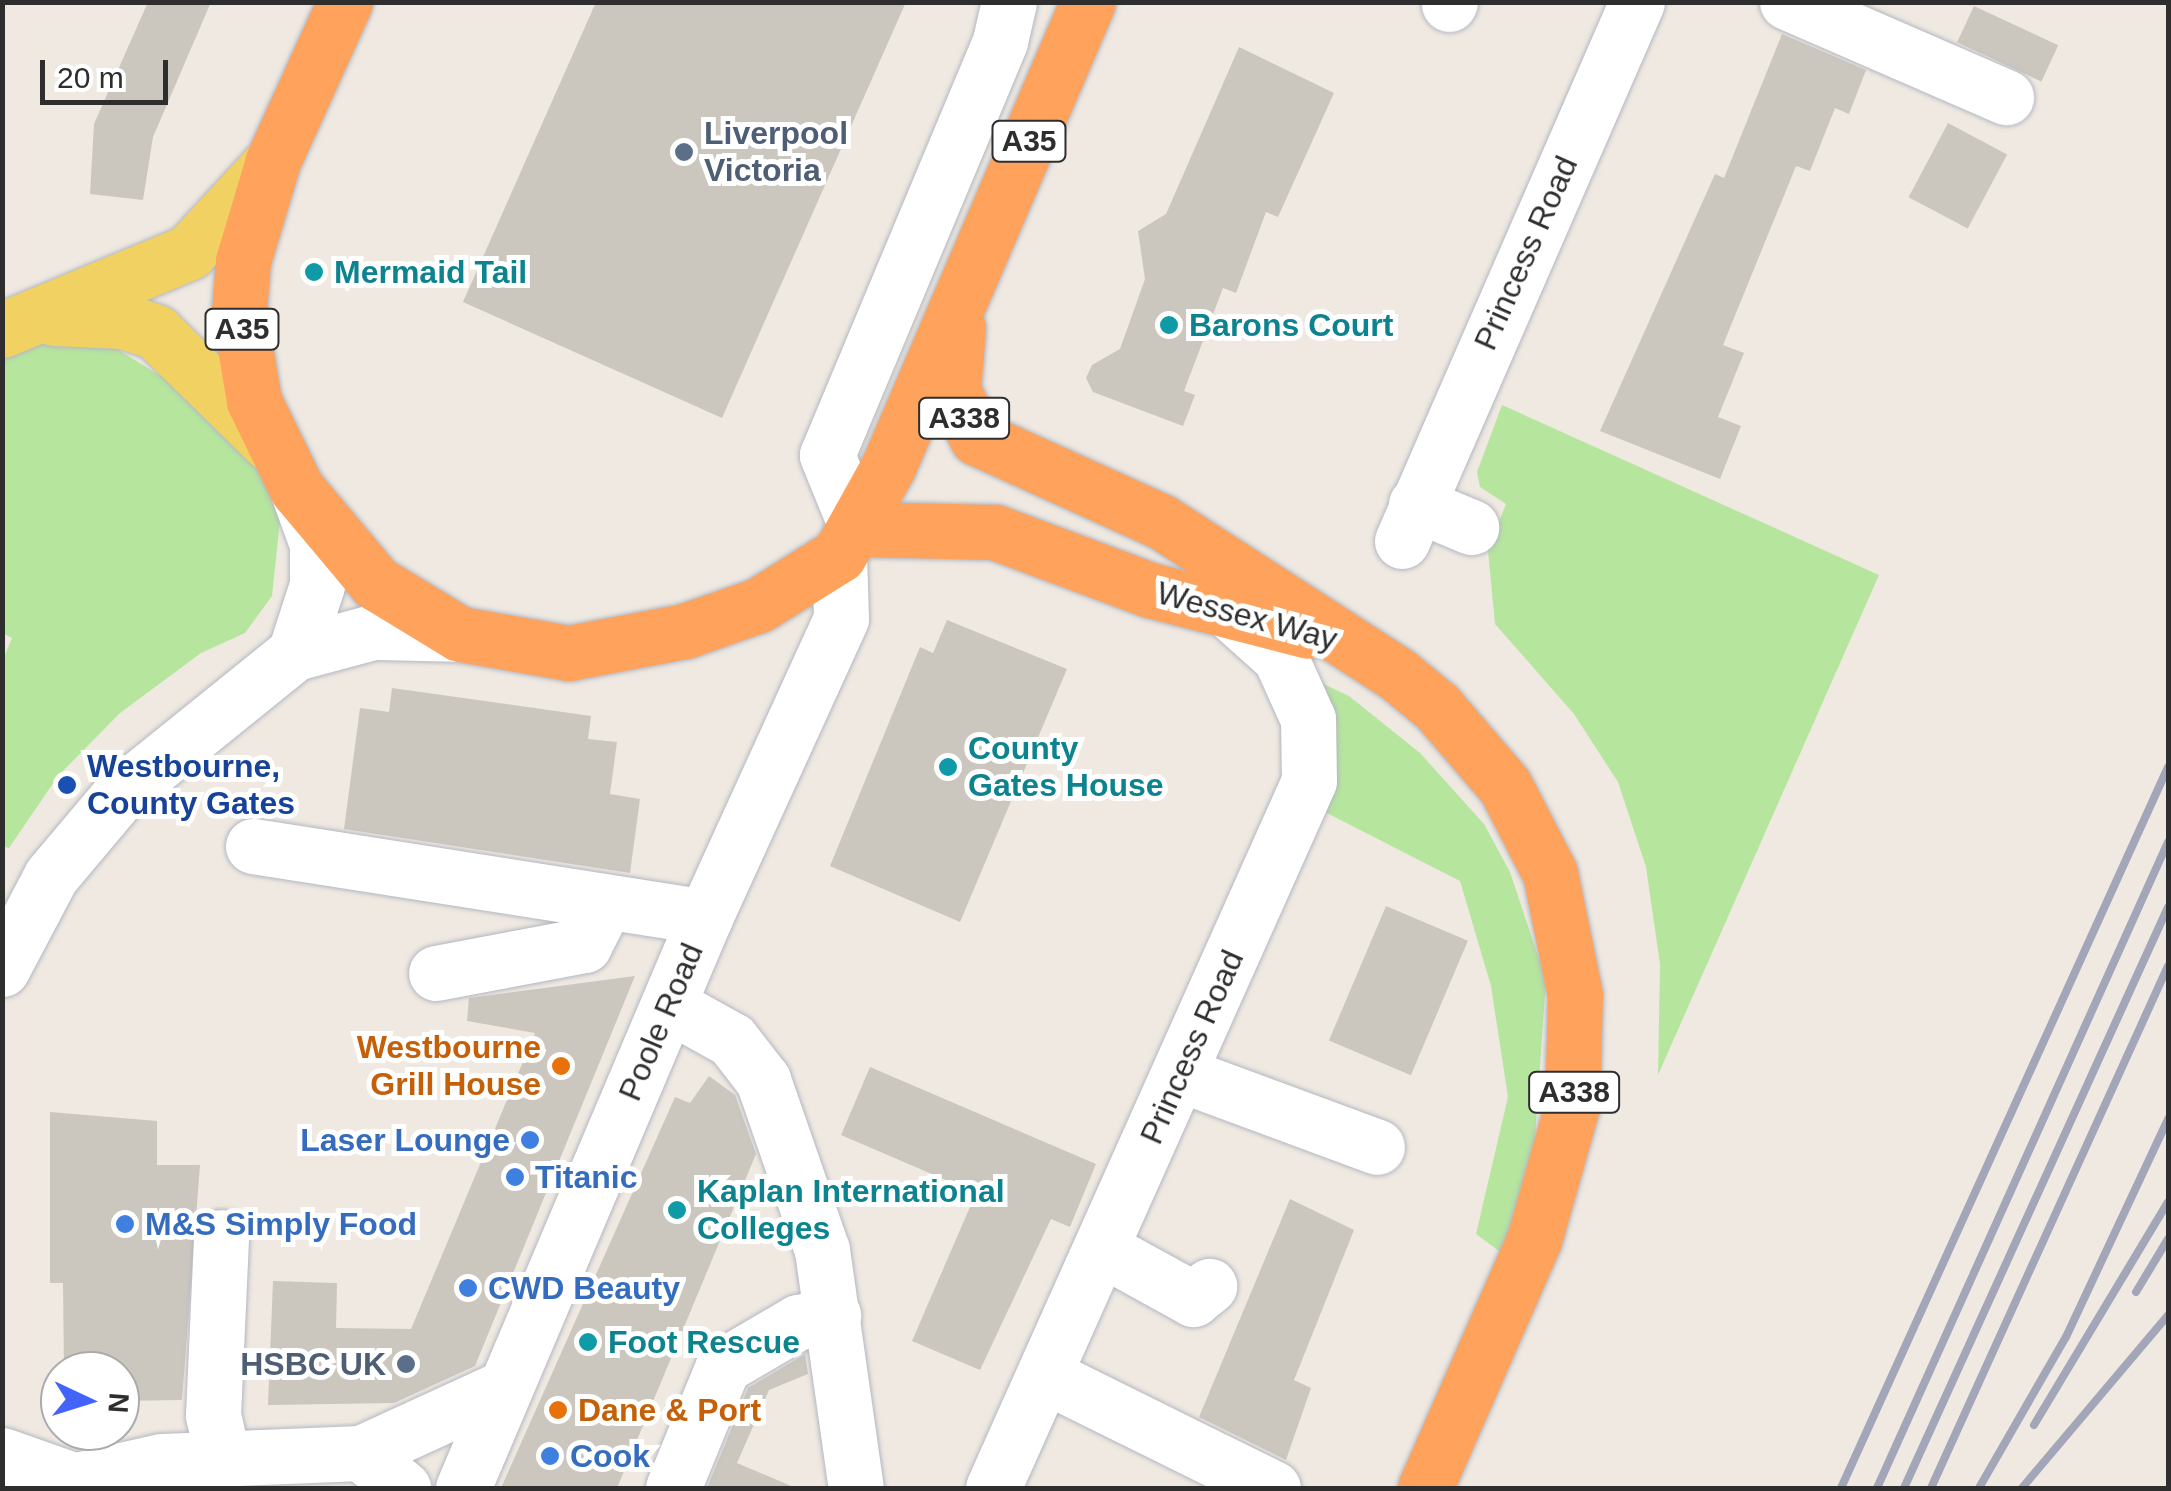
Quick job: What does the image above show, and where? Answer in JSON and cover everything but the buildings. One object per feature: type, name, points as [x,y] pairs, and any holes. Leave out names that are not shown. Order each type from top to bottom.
[{"type":"highway","name":"A35","points":[[346,2],[273,162],[244,262],[239,312],[269,443],[297,489],[376,583],[460,634],[569,653],[631,644],[759,605],[848,542],[970,279],[1088,2]]},
{"type":"highway","name":"A338","points":[[970,279],[951,359],[968,428],[1086,489],[1162,522],[1341,637]]},
{"type":"highway","name":"Wessex Way","points":[[848,542],[995,532],[1233,615],[1341,637],[1437,707],[1506,786],[1550,873],[1575,995],[1578,1054],[1558,1170],[1425,1488]]},
{"type":"main road","points":[[22,324],[189,252],[273,162]]},
{"type":"main road","points":[[22,324],[124,321],[156,332],[269,443]]},
{"type":"street","points":[[322,53],[371,2]]},
{"type":"street","name":"Poole Road","points":[[463,1488],[705,917],[842,618],[848,542],[827,455],[1000,41],[1010,2]]},
{"type":"street","name":"Princess Road","points":[[1471,527],[1409,523],[1637,2]]},
{"type":"street","points":[[1787,2],[2006,98]]},
{"type":"street","points":[[296,653],[317,585],[317,544],[297,489]]},
{"type":"street","name":"Princess Road","points":[[993,1488],[1048,1377],[1309,781],[1308,718],[1280,657],[1233,615]]},
{"type":"street","points":[[2,970],[51,876],[120,794],[296,653],[374,632],[460,634]]},
{"type":"street","points":[[253,846],[705,917]]},
{"type":"street","points":[[436,973],[584,945],[606,902]]},
{"type":"street","points":[[669,1005],[732,1040],[762,1080],[806,1194],[834,1316],[856,1488]]},
{"type":"street","points":[[1180,1074],[1377,1146]]},
{"type":"street","points":[[216,1474],[213,1415],[221,1237]]},
{"type":"street","points":[[1104,1250],[1193,1299],[1210,1286]]},
{"type":"street","points":[[673,1488],[723,1366],[798,1322],[834,1316]]},
{"type":"street","points":[[1048,1377],[1274,1488]]},
{"type":"street","points":[[2,1454],[54,1484],[216,1474],[361,1453],[505,1388]]},
{"type":"street","points":[[361,1453],[403,1488]]},
{"type":"green space","points":[[2,330],[115,348],[192,395],[251,447],[280,520],[272,596],[245,633],[201,653],[120,713],[58,776],[9,848],[2,846],[2,662],[12,638],[2,633]]},
{"type":"green space","points":[[1502,405],[1879,575],[1658,1075],[1660,964],[1646,867],[1618,782],[1574,714],[1495,624],[1488,550],[1506,504],[1480,487],[1477,472]]},
{"type":"green space","points":[[1311,678],[1349,696],[1420,753],[1484,824],[1510,872],[1546,980],[1533,1166],[1506,1256],[1476,1234],[1508,1097],[1491,986],[1460,881],[1321,810]]},
{"type":"railway","points":[[1841,1488],[2168,767]]},
{"type":"railway","points":[[1877,1488],[2168,842]]},
{"type":"railway","points":[[1904,1488],[2168,907]]},
{"type":"railway","points":[[1931,1488],[2168,966]]},
{"type":"railway","points":[[1979,1488],[2066,1337],[2168,1119]]},
{"type":"railway","points":[[2034,1425],[2168,1202]]},
{"type":"railway","points":[[2136,1292],[2168,1239]]},
{"type":"railway","points":[[2022,1488],[2168,1315]]},
{"type":"place","name":"Liverpool Victoria","points":[[684,152]]},
{"type":"place","name":"Mermaid Tail","points":[[314,272]]},
{"type":"place","name":"Barons Court","points":[[1169,325]]},
{"type":"place","name":"County Gates House","points":[[948,767]]},
{"type":"place","name":"Westbourne, County Gates","points":[[67,785]]},
{"type":"place","name":"Westbourne Grill House","points":[[561,1066]]},
{"type":"place","name":"Laser Lounge","points":[[530,1140]]},
{"type":"place","name":"Titanic","points":[[515,1177]]},
{"type":"place","name":"Kaplan International Colleges","points":[[677,1210]]},
{"type":"place","name":"M&S Simply Food","points":[[125,1224]]},
{"type":"place","name":"CWD Beauty","points":[[468,1288]]},
{"type":"place","name":"Foot Rescue","points":[[588,1342]]},
{"type":"place","name":"HSBC UK","points":[[406,1364]]},
{"type":"place","name":"Dane & Port","points":[[558,1410]]},
{"type":"place","name":"Cook","points":[[550,1456]]}]
